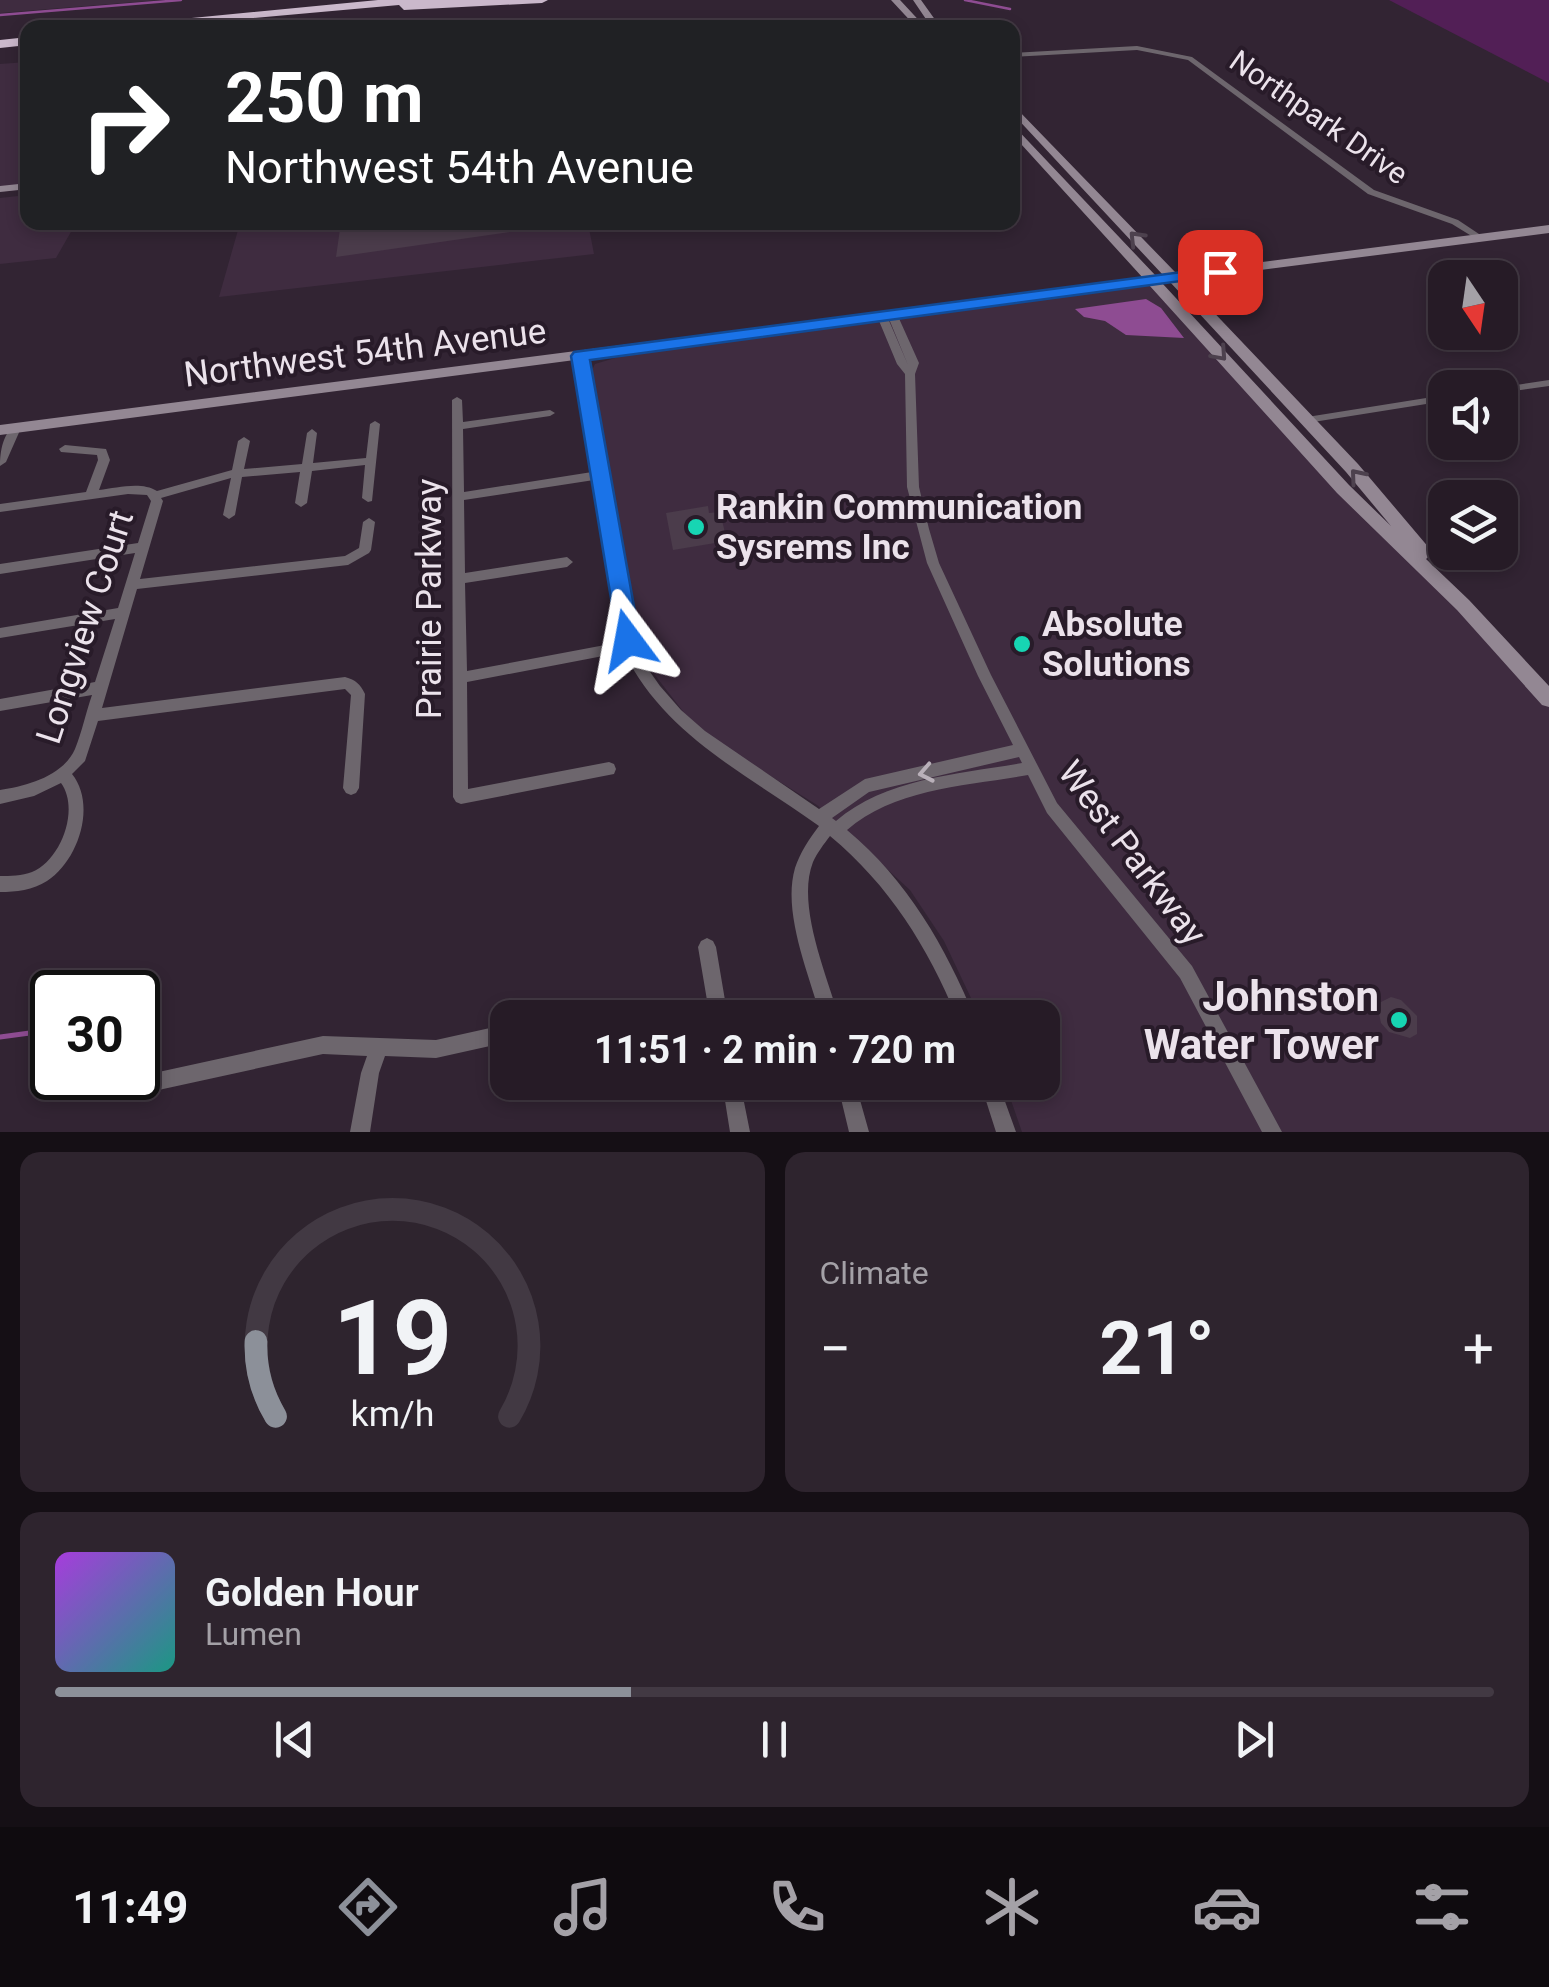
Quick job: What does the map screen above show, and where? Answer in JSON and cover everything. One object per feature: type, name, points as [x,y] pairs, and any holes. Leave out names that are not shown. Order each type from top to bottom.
[{"type":"highway","points":[[387,5],[414,0]]},
{"type":"highway","points":[[188,20],[479,0]]},
{"type":"highway","points":[[247,20],[387,5],[542,0]]},
{"type":"street","points":[[896,0],[915,20]]},
{"type":"street","name":"Northpark Drive","points":[[1020,56],[1126,48],[1166,51],[1196,61],[1372,192],[1410,209],[1456,222],[1481,238]]},
{"type":"street","points":[[1020,116],[1352,468],[1450,584],[1463,605]]},
{"type":"street","points":[[1020,136],[1343,489],[1463,605],[1549,699]]},
{"type":"street","name":"Northwest 54th Avenue","points":[[0,430],[1549,229]]},
{"type":"street","name":"West Parkway","points":[[887,315],[902,364],[910,374],[914,486],[933,563],[1021,750],[1052,808],[1186,972],[1272,1132]]},
{"type":"street","points":[[580,356],[620,614],[630,646],[668,709],[710,748],[828,824],[889,882],[942,961],[958,1000]]},
{"type":"street","points":[[1518,387],[1549,383]]},
{"type":"street","name":"Prairie Parkway","points":[[458,400],[461,798],[609,769]]},
{"type":"street","points":[[1307,420],[1428,401]]},
{"type":"street","points":[[458,426],[550,413]]},
{"type":"street","points":[[368,498],[375,424]]},
{"type":"street","points":[[0,462],[16,428]]},
{"type":"street","points":[[300,503],[312,433]]},
{"type":"street","points":[[229,516],[244,442]]},
{"type":"street","name":"Longview Court","points":[[65,449],[102,452],[104,460],[91,495],[144,489],[155,496],[236,474],[372,460]]},
{"type":"street","points":[[458,496],[598,475]]},
{"type":"street","points":[[0,508],[91,495]]},
{"type":"street","name":"Longview Court","points":[[0,884],[30,881],[54,864],[71,829],[78,802],[76,790],[63,775],[80,756],[94,715],[156,508],[155,496]]},
{"type":"street","name":"Longview Court","points":[[132,585],[348,560],[365,550],[369,522]]},
{"type":"street","name":"Longview Court","points":[[0,569],[144,547]]},
{"type":"street","points":[[459,579],[567,562]]},
{"type":"street","name":"Longview Court","points":[[0,633],[125,612]]},
{"type":"street","points":[[460,678],[630,646]]},
{"type":"street","name":"Longview Court","points":[[94,715],[345,682],[358,694],[351,788]]},
{"type":"street","name":"Longview Court","points":[[0,705],[102,687]]},
{"type":"street","points":[[825,1000],[802,911],[800,884],[804,864],[828,824],[865,786],[1021,750]]},
{"type":"street","points":[[828,824],[871,802],[1030,768]]},
{"type":"street","points":[[0,797],[30,792],[63,775]]},
{"type":"street","points":[[707,947],[717,1000]]},
{"type":"street","points":[[160,1081],[322,1045],[436,1049],[490,1038]]},
{"type":"street","points":[[360,1132],[370,1073],[380,1047]]},
{"type":"street","points":[[734,1100],[740,1132]]},
{"type":"street","points":[[851,1100],[859,1132]]},
{"type":"street","points":[[995,1100],[1006,1132]]},
{"type":"shaded area","points":[[0,0],[160,0],[0,13]]},
{"type":"shaded area","points":[[1389,0],[1549,0],[1549,83]]},
{"type":"shaded area","points":[[20,63],[20,190],[0,192],[0,64]]},
{"type":"shaded area","points":[[20,196],[20,230],[72,230],[56,258],[0,264],[0,198]]},
{"type":"shaded area","points":[[238,230],[589,230],[594,254],[219,297]]},
{"type":"shaded area","points":[[1157,286],[1549,702],[1549,1132],[1022,1132],[1011,1100],[1060,1100],[1060,1000],[972,1000],[944,941],[910,890],[817,805],[721,745],[685,714],[648,666],[631,623],[592,370],[595,364],[635,352]]},
{"type":"shaded area","points":[[1146,299],[1161,308],[1184,338],[1126,335],[1105,321],[1084,317],[1075,309]]},
{"type":"building","points":[[340,230],[524,230],[336,257]]},
{"type":"building","name":"Rankin Communication Sysrems Inc","points":[[708,506],[709,513],[720,512],[727,541],[673,550],[666,513]]},
{"type":"building","name":"Johnston Water Tower","points":[[1391,997],[1401,1000],[1417,1016],[1417,1034],[1410,1038],[1389,1032],[1381,1023],[1377,1004]]},
{"type":"waterway","points":[[0,15],[181,0]]},
{"type":"waterway","points":[[965,0],[1010,9]]},
{"type":"waterway","points":[[0,1037],[30,1033]]},
{"type":"place","name":"Rankin Communication Sysrems Inc","points":[[696,527]]},
{"type":"place","name":"Absolute Solutions","points":[[1022,644]]},
{"type":"place","name":"Johnston Water Tower","points":[[1399,1020]]},
{"type":"route","points":[[628,640],[620,614],[580,356],[1220,272]]}]
